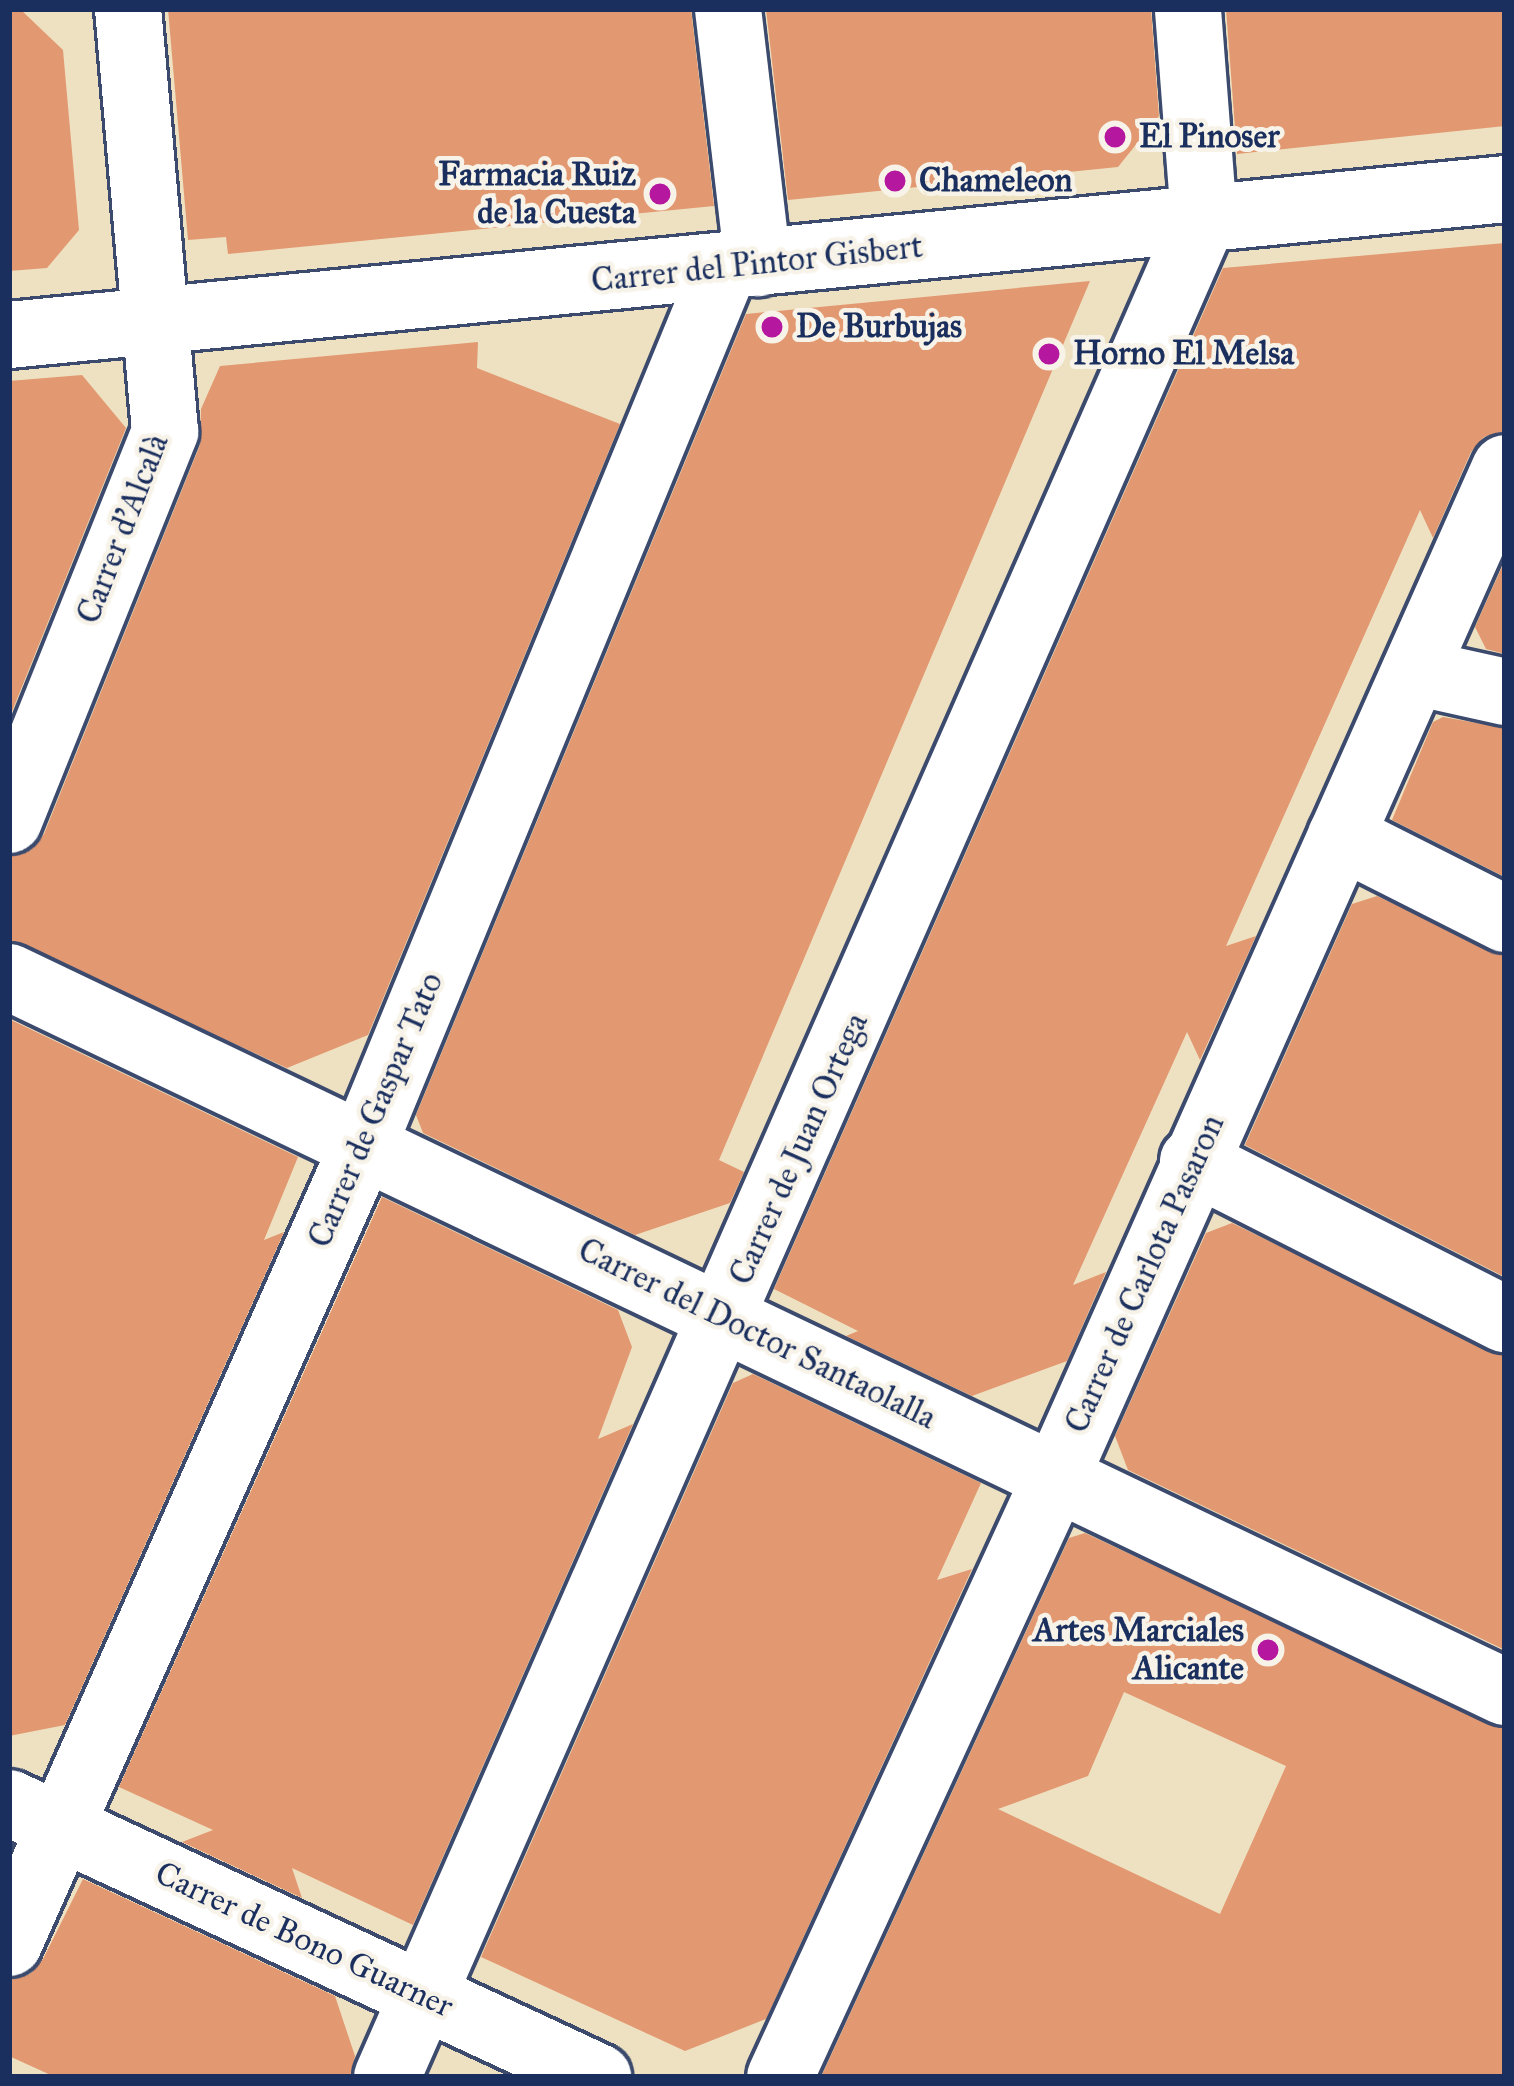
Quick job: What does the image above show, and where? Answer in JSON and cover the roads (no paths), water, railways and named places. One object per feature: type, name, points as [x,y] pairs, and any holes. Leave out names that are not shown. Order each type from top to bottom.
[{"type":"street","name":"Carrer d'Alcalà","points":[[9,820],[165,431],[128,9]]},
{"type":"street","points":[[728,9],[741,266]]},
{"type":"street","points":[[1188,9],[1204,218]]},
{"type":"street","name":"Carrer del Pintor Gisbert","points":[[9,334],[1505,190]]},
{"type":"street","name":"Carrer de Juan Ortega","points":[[387,2077],[725,1318],[1204,218]]},
{"type":"street","name":"Carrer de Gaspar Tato","points":[[9,1943],[34,1813],[363,1146],[741,266]]},
{"type":"street","name":"Carrer de Carlota Pasaron","points":[[780,2077],[1056,1478],[1505,468]]},
{"type":"street","points":[[1415,672],[1505,692]]},
{"type":"street","points":[[1341,836],[1505,919]]},
{"type":"street","name":"Carrer del Doctor Santaolalla","points":[[9,977],[1505,1693]]},
{"type":"street","points":[[1193,1161],[1505,1319]]},
{"type":"street","name":"Carrer de Bono Guarner","points":[[34,1813],[598,2077]]},
{"type":"place","name":"El Pinoser","points":[[1115,137]]},
{"type":"place","name":"Chameleon","points":[[895,181]]},
{"type":"place","name":"Farmacia Ruiz de la Cuesta","points":[[660,194]]},
{"type":"place","name":"De Burbujas","points":[[772,327]]},
{"type":"place","name":"Horno El Melsa","points":[[1049,354]]},
{"type":"place","name":"Artes Marciales Alicante","points":[[1268,1650]]}]
